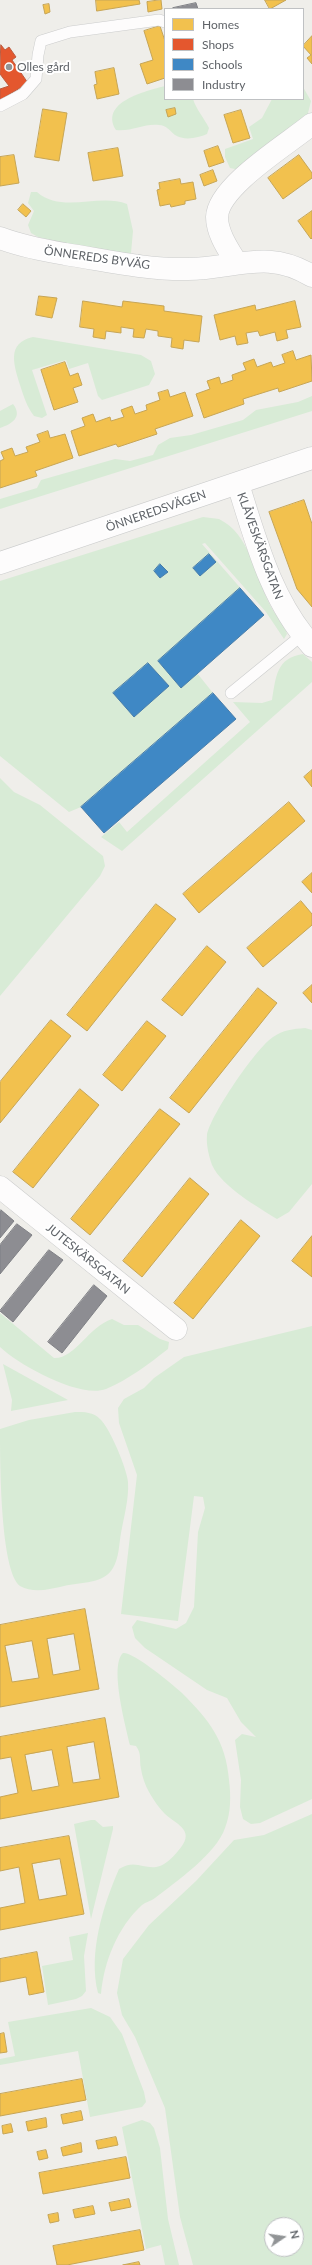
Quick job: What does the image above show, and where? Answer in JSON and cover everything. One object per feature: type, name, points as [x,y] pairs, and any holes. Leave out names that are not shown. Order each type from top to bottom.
[{"type":"street","points":[[236,262],[226,247],[217,218],[223,199],[229,190],[251,171],[312,124]]},
{"type":"street","name":"ÖNNEREDS BYVÄG","points":[[0,238],[40,250],[106,262],[188,269],[236,262],[279,262],[296,267],[312,276]]},
{"type":"street","name":"ÖNNEREDSVÄGEN","points":[[0,563],[312,458]]},
{"type":"street","name":"KLÅVESKÄRSGATAN","points":[[238,484],[268,574],[280,600],[307,640]]},
{"type":"street","name":"JUTESKÄRSGATAN","points":[[0,1187],[176,1329]]},
{"type":"lane","points":[[0,106],[23,94],[36,79],[41,41],[70,32],[159,20],[164,22]]},
{"type":"lane","points":[[232,692],[307,640]]},
{"type":"green space","points":[[164,86],[164,100],[193,100],[209,128],[207,134],[195,138],[183,138],[175,135],[168,128],[161,125],[148,125],[127,130],[116,130],[112,120],[114,112],[119,105],[127,99]]},
{"type":"green space","points":[[304,89],[311,101],[307,117],[240,170],[230,168],[225,157],[225,149],[253,139],[249,127],[262,118],[271,100],[304,100]]},
{"type":"green space","points":[[31,192],[37,192],[58,202],[116,201],[127,204],[133,231],[131,253],[128,256],[94,251],[38,237],[31,233],[28,225],[34,211],[28,203]]},
{"type":"green space","points":[[33,337],[141,355],[151,361],[155,374],[149,385],[102,400],[98,396],[88,363],[69,369],[66,360],[32,370],[47,415],[42,418],[34,416],[24,398],[14,363],[15,350],[19,344],[24,340]]},
{"type":"green space","points":[[312,396],[312,411],[0,509],[0,499],[37,488],[41,480],[115,459],[130,461],[153,455],[158,445],[170,438],[191,435],[243,420],[256,410],[298,402]]},
{"type":"green space","points":[[13,404],[17,413],[15,419],[0,428],[0,411]]},
{"type":"green space","points":[[203,517],[219,519],[230,526],[238,535],[251,557],[270,605],[284,626],[287,634],[284,639],[266,612],[205,543],[202,544],[264,615],[197,673],[213,693],[81,807],[69,812],[0,756],[0,581]]},
{"type":"green space","points":[[303,654],[312,662],[312,682],[122,851],[101,837],[119,822],[127,832],[250,722],[233,702],[262,703],[272,700],[276,676],[282,664],[294,656]]},
{"type":"green space","points":[[0,778],[14,792],[40,805],[103,856],[105,866],[100,876],[0,996]]},
{"type":"green space","points":[[305,1028],[312,1030],[312,1184],[289,1212],[277,1219],[241,1196],[217,1173],[212,1165],[209,1154],[207,1135],[216,1113],[235,1083],[245,1068],[265,1044],[273,1037],[284,1031]]},
{"type":"green space","points":[[0,1313],[54,1358],[62,1357],[69,1353],[103,1323],[112,1319],[124,1325],[138,1325],[160,1339],[169,1342],[168,1349],[138,1371],[106,1389],[95,1391],[81,1389],[66,1385],[35,1371],[21,1363],[0,1347]]},
{"type":"green space","points":[[312,1326],[312,1799],[260,1823],[251,1824],[243,1819],[240,1807],[241,1780],[235,1740],[242,1734],[256,1737],[241,1722],[227,1698],[207,1690],[145,1648],[135,1638],[132,1627],[137,1620],[176,1629],[186,1623],[194,1607],[198,1532],[205,1508],[203,1497],[194,1496],[178,1621],[121,1614],[137,1475],[119,1423],[118,1408],[124,1399],[144,1388],[154,1378],[184,1357]]},
{"type":"green space","points":[[3,1364],[68,1400],[11,1411],[12,1400]]},
{"type":"green space","points":[[75,1412],[85,1412],[98,1417],[108,1431],[125,1468],[128,1482],[127,1501],[116,1560],[109,1573],[98,1580],[42,1590],[31,1590],[20,1586],[13,1576],[8,1559],[2,1513],[0,1429],[29,1420]]},
{"type":"green space","points":[[123,1653],[128,1654],[153,1669],[182,1693],[208,1722],[220,1742],[224,1754],[229,1780],[230,1804],[225,1828],[213,1848],[184,1875],[155,1898],[142,1905],[125,1924],[113,1946],[105,1970],[101,1994],[98,1993],[95,1978],[96,1946],[103,1914],[119,1869],[130,1865],[150,1867],[160,1866],[170,1860],[186,1838],[184,1830],[165,1814],[151,1795],[142,1775],[139,1752],[136,1746],[130,1745],[122,1711],[118,1683],[119,1660]]},
{"type":"green space","points":[[312,1814],[312,2265],[193,2265],[180,2217],[165,2108],[135,2037],[122,2015],[117,1993],[123,1959],[149,1925],[196,1881],[234,1840],[264,1835]]},
{"type":"green space","points":[[95,1820],[103,1827],[113,1826],[113,1829],[91,1919],[74,1824]]},
{"type":"green space","points":[[88,1933],[84,1956],[86,1991],[82,1996],[76,1999],[48,2005],[42,1966],[73,1960],[69,1937]]},
{"type":"green space","points":[[91,2008],[110,2017],[122,2034],[144,2092],[146,2102],[142,2107],[90,2117],[78,2051],[0,2065],[0,2059],[15,2056],[8,2022]]},
{"type":"green space","points":[[142,2120],[150,2123],[154,2128],[160,2148],[168,2219],[179,2265],[165,2265],[161,2245],[146,2249],[122,2127]]},
{"type":"building: Homes","points":[[96,0],[139,0],[140,4],[97,11]]},
{"type":"building: Homes","points":[[161,0],[162,9],[148,12],[147,2]]},
{"type":"building: Homes","points":[[265,0],[286,0],[272,8],[269,8]]},
{"type":"building: Homes","points":[[49,4],[50,12],[45,14],[43,5]]},
{"type":"building: Homes","points":[[160,26],[164,38],[164,78],[147,84],[140,64],[153,60],[144,31]]},
{"type":"building: Homes","points":[[312,36],[312,64],[307,58],[311,55],[304,47],[304,45]]},
{"type":"building: Homes","points":[[114,68],[119,94],[97,99],[94,85],[97,84],[95,72]]},
{"type":"building: Homes","points":[[175,108],[176,114],[168,117],[166,110]]},
{"type":"building: Homes","points":[[43,109],[67,113],[59,161],[35,157]]},
{"type":"building: Homes","points":[[241,110],[250,138],[233,143],[224,115]]},
{"type":"building: Homes","points":[[218,146],[224,162],[209,167],[204,151]]},
{"type":"building: Homes","points":[[118,148],[123,176],[93,181],[88,153]]},
{"type":"building: Homes","points":[[14,155],[19,183],[0,186],[0,157]]},
{"type":"building: Homes","points":[[299,155],[312,173],[312,178],[283,199],[268,178]]},
{"type":"building: Homes","points":[[213,170],[217,181],[204,186],[200,175]]},
{"type":"building: Homes","points":[[180,179],[181,184],[193,182],[196,199],[185,201],[185,204],[171,207],[170,204],[160,206],[157,190],[160,189],[159,183]]},
{"type":"building: Homes","points":[[23,204],[31,211],[26,217],[18,210]]},
{"type":"building: Homes","points":[[312,211],[312,238],[311,239],[298,221]]},
{"type":"building: Homes","points":[[39,296],[57,298],[52,318],[36,315]]},
{"type":"building: Homes","points":[[83,301],[122,307],[123,301],[164,306],[164,311],[202,316],[199,342],[184,340],[183,349],[171,347],[172,338],[158,336],[158,331],[146,329],[144,338],[133,337],[134,329],[121,327],[121,333],[106,331],[105,339],[93,337],[94,329],[80,327]]},
{"type":"building: Homes","points":[[295,301],[301,327],[286,330],[288,338],[277,341],[275,332],[260,336],[258,331],[246,333],[248,343],[237,345],[235,336],[220,340],[214,315],[255,305],[256,310]]},
{"type":"building: Homes","points":[[293,351],[296,360],[311,355],[312,381],[279,392],[278,388],[243,399],[244,404],[204,418],[196,394],[210,389],[207,381],[219,377],[221,384],[233,380],[232,375],[246,370],[243,363],[254,359],[257,367],[271,362],[273,367],[285,363],[282,355]]},
{"type":"building: Homes","points":[[65,362],[70,376],[78,373],[82,385],[73,388],[78,402],[54,410],[41,370]]},
{"type":"building: Homes","points":[[168,390],[170,397],[185,392],[193,416],[155,429],[157,434],[118,447],[116,444],[79,456],[71,431],[85,426],[82,418],[93,414],[96,422],[110,417],[111,421],[124,417],[121,410],[132,406],[135,414],[147,410],[146,405],[160,400],[158,393]]},
{"type":"building: Homes","points":[[48,431],[50,438],[65,434],[73,458],[35,471],[37,476],[0,488],[0,461],[4,459],[1,452],[12,448],[15,456],[28,452],[26,447],[40,442],[37,435]]},
{"type":"building: Homes","points":[[304,500],[312,524],[312,607],[297,589],[269,512]]},
{"type":"building: Homes","points":[[312,770],[312,787],[304,777]]},
{"type":"building: Homes","points":[[289,802],[305,821],[199,913],[183,894]]},
{"type":"building: Homes","points":[[312,873],[312,893],[302,882]]},
{"type":"building: Homes","points":[[301,901],[312,914],[312,925],[263,967],[247,948]]},
{"type":"building: Homes","points":[[156,904],[176,919],[87,1031],[67,1015]]},
{"type":"building: Homes","points":[[207,946],[226,962],[182,1016],[162,1000]]},
{"type":"building: Homes","points":[[312,985],[312,1003],[303,993]]},
{"type":"building: Homes","points":[[258,988],[277,1003],[189,1113],[170,1098]]},
{"type":"building: Homes","points":[[51,1020],[71,1036],[0,1123],[0,1082]]},
{"type":"building: Homes","points":[[147,1021],[166,1036],[122,1091],[103,1075]]},
{"type":"building: Homes","points":[[80,1089],[99,1105],[33,1188],[13,1172]]},
{"type":"building: Homes","points":[[160,1109],[180,1124],[90,1235],[71,1219]]},
{"type":"building: Homes","points":[[190,1178],[209,1194],[142,1277],[123,1261]]},
{"type":"building: Homes","points":[[241,1220],[260,1236],[193,1319],[174,1303]]},
{"type":"building: Homes","points":[[312,1236],[312,1277],[292,1261]]},
{"type":"building: Homes","points":[[85,1609],[99,1689],[0,1707],[0,1625]],"holes":[[[74,1634],[80,1670],[53,1675],[47,1639]],[[32,1641],[39,1678],[12,1682],[5,1646]]]},
{"type":"building: Homes","points":[[105,1718],[119,1797],[0,1819],[0,1797],[18,1793],[11,1757],[0,1759],[0,1737]],"holes":[[[94,1742],[100,1779],[73,1783],[67,1747]],[[52,1750],[59,1786],[32,1791],[25,1755]]]},
{"type":"building: Homes","points":[[69,1836],[84,1914],[0,1930],[0,1908],[25,1903],[19,1867],[0,1871],[0,1848]],"holes":[[[60,1859],[67,1895],[39,1900],[32,1864]]]},
{"type":"building: Homes","points":[[37,1952],[44,1992],[29,1995],[26,1977],[0,1982],[0,1959]]},
{"type":"building: Homes","points":[[4,2033],[7,2052],[0,2053],[0,2034]]},
{"type":"building: Homes","points":[[82,2079],[86,2100],[0,2116],[0,2094]]},
{"type":"building: Homes","points":[[81,2111],[83,2120],[63,2124],[61,2115]]},
{"type":"building: Homes","points":[[46,2118],[47,2127],[28,2131],[26,2122]]},
{"type":"building: Homes","points":[[11,2124],[13,2132],[3,2134],[2,2126]]},
{"type":"building: Homes","points":[[116,2137],[118,2145],[98,2149],[96,2141]]},
{"type":"building: Homes","points":[[81,2143],[82,2152],[63,2156],[61,2148]]},
{"type":"building: Homes","points":[[46,2150],[48,2158],[39,2160],[37,2152]]},
{"type":"building: Homes","points":[[126,2157],[130,2178],[43,2194],[39,2173]]},
{"type":"building: Homes","points":[[129,2199],[131,2207],[111,2211],[109,2203]]},
{"type":"building: Homes","points":[[93,2206],[95,2214],[75,2218],[73,2210]]},
{"type":"building: Homes","points":[[58,2213],[59,2221],[50,2223],[48,2215]]},
{"type":"building: Homes","points":[[140,2230],[144,2250],[67,2265],[57,2265],[53,2246]]},
{"type":"building: Homes","points":[[139,2262],[140,2265],[123,2265]]},
{"type":"building: Shops","name":"Olles gård","points":[[1,45],[5,50],[9,47],[16,57],[12,60],[28,83],[0,100],[0,89],[9,86],[0,74]]},
{"type":"building: Schools","points":[[209,554],[216,562],[200,576],[193,568]]},
{"type":"building: Schools","points":[[160,564],[168,572],[160,578],[154,571]]},
{"type":"building: Schools","points":[[240,588],[264,615],[181,688],[158,661]]},
{"type":"building: Schools","points":[[148,663],[169,686],[134,717],[113,693]]},
{"type":"building: Schools","points":[[213,693],[236,719],[104,833],[81,807]]},
{"type":"building: Industry","points":[[196,3],[198,8],[173,8]]},
{"type":"building: Industry","points":[[1,1210],[14,1221],[0,1238],[0,1211]]},
{"type":"building: Industry","points":[[17,1224],[32,1235],[0,1274],[0,1245]]},
{"type":"building: Industry","points":[[49,1250],[63,1260],[13,1322],[0,1311]]},
{"type":"building: Industry","points":[[94,1285],[107,1296],[62,1353],[48,1342]]},
{"type":"place","name":"Olles gård","points":[[9,67]]}]
